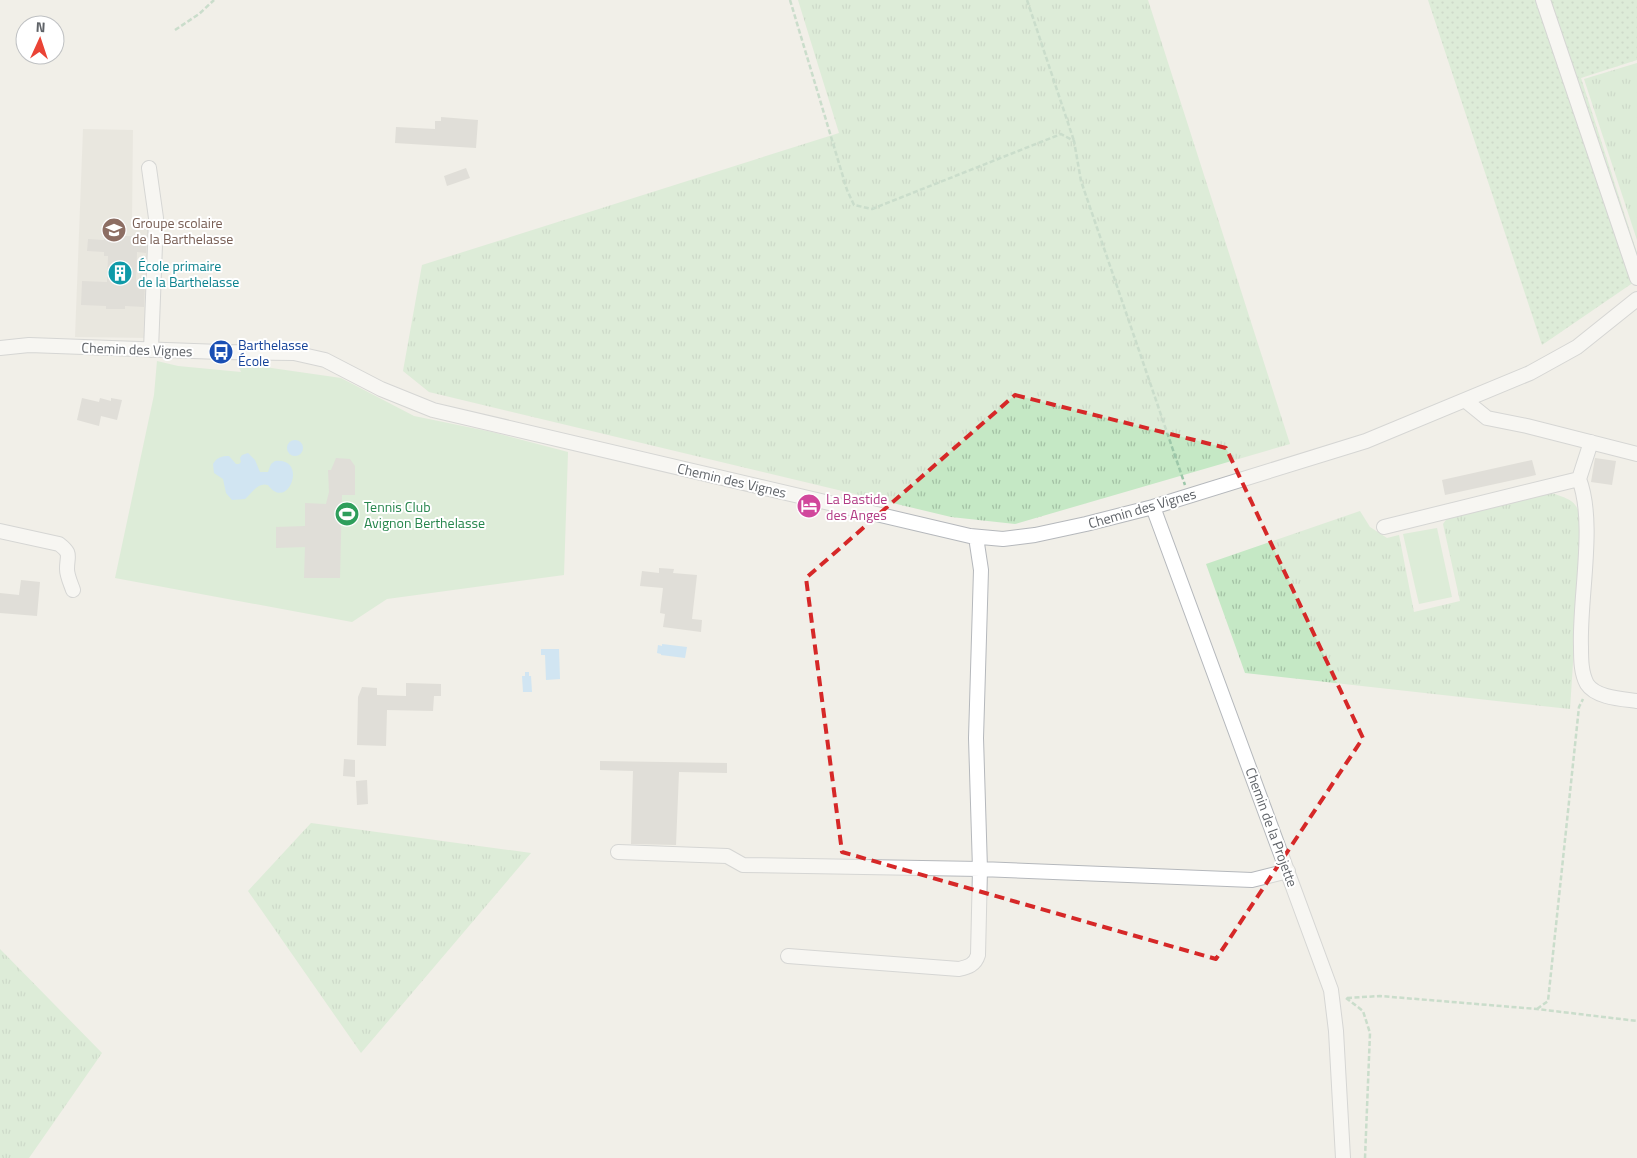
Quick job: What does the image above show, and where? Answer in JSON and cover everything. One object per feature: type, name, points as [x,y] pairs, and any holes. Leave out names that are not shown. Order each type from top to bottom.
[{"type":"street","points":[[1543,0],[1637,278]]},
{"type":"street","points":[[149,168],[156,218],[151,350]]},
{"type":"street","name":"Chemin des Vignes","points":[[0,348],[28,345],[294,353],[325,360],[381,389],[433,410],[976,537],[1003,539],[1035,535],[1154,507],[1366,441],[1530,373],[1576,347],[1637,299]]},
{"type":"street","points":[[1466,401],[1487,418],[1527,426],[1637,454]]},
{"type":"street","points":[[1591,442],[1579,478],[1583,490],[1586,524],[1580,632],[1581,667],[1588,686],[1604,696],[1637,700]]},
{"type":"street","points":[[1384,527],[1579,478]]},
{"type":"street","name":"Chemin de la Projette","points":[[1154,507],[1331,990],[1336,1031],[1343,1158]]},
{"type":"street","points":[[0,531],[59,544],[66,549],[70,556],[67,570],[73,590]]},
{"type":"street","points":[[788,956],[959,969],[973,964],[978,955],[980,869],[976,738],[981,570],[976,537]]},
{"type":"street","points":[[618,852],[727,856],[742,865],[980,869],[1252,880],[1288,871]]},
{"type":"path","points":[[174,30],[199,14],[214,0]]},
{"type":"path","points":[[790,0],[847,190],[854,205],[872,209],[1061,134],[1074,141]]},
{"type":"path","points":[[1027,0],[1074,141],[1081,181],[1189,496]]},
{"type":"path","points":[[1537,1009],[1548,1001],[1579,708],[1588,686]]},
{"type":"path","points":[[1332,999],[1380,996],[1537,1009],[1637,1021]]},
{"type":"path","points":[[1347,998],[1363,1011],[1370,1033],[1365,1158]]},
{"type":"highlighted area","points":[[1015,395],[1226,448],[1363,738],[1216,959],[842,852],[806,578]]},
{"type":"shaded area","name":"Groupe scolaire de la Barthelasse","points":[[83,129],[133,130],[132,221],[141,221],[148,226],[149,234],[148,338],[75,337]]},
{"type":"green space","points":[[798,0],[1148,0],[1290,444],[1015,524],[951,517],[429,392],[403,371],[422,265],[839,133]]},
{"type":"green space","points":[[1428,0],[1637,0],[1637,60],[1581,78],[1637,253],[1637,280],[1542,345]]},
{"type":"green space","points":[[1637,63],[1637,240],[1584,79]]},
{"type":"green space","name":"Tennis Club Avignon Berthelasse","points":[[157,361],[178,366],[241,372],[237,363],[341,378],[414,416],[492,432],[568,452],[564,575],[387,599],[352,622],[115,578],[154,395]]},
{"type":"green space","points":[[1552,493],[1570,500],[1576,506],[1582,524],[1570,709],[1245,673],[1206,564],[1360,511],[1370,527],[1387,538],[1399,535],[1414,612],[1460,601],[1443,524],[1448,517]]},
{"type":"green space","points":[[1437,528],[1452,597],[1419,604],[1403,534]]},
{"type":"green space","points":[[311,823],[531,853],[361,1053],[248,891]]},
{"type":"green space","points":[[0,949],[102,1053],[29,1158],[0,1158]]},
{"type":"water","points":[[292,440],[298,440],[303,445],[301,454],[292,456],[287,451],[287,445]]},
{"type":"water","points":[[248,453],[255,460],[260,472],[268,472],[271,464],[275,461],[285,462],[291,467],[293,474],[292,482],[288,489],[282,492],[275,492],[268,485],[264,484],[256,488],[245,499],[232,500],[226,493],[223,479],[214,473],[213,464],[220,457],[229,456],[236,464],[239,464],[242,455]]},
{"type":"water","points":[[662,644],[687,647],[685,658],[657,653],[658,645],[662,646]]},
{"type":"water","points":[[541,649],[559,649],[560,679],[546,680],[545,655],[541,655]]},
{"type":"water","points":[[525,672],[529,672],[529,676],[531,676],[532,692],[523,692],[522,676],[525,676]]},
{"type":"building","points":[[441,117],[478,120],[476,148],[395,143],[396,127],[435,129],[435,121],[441,121]]},
{"type":"building","points":[[466,168],[470,178],[447,186],[444,176]]},
{"type":"building","name":"École primaire de la Barthelasse","points":[[105,235],[147,237],[146,253],[137,252],[136,283],[145,283],[144,307],[125,306],[125,309],[106,309],[106,306],[81,305],[82,281],[107,282],[108,256],[104,256],[104,252],[87,251],[88,239],[104,240]]},
{"type":"building","points":[[82,398],[99,402],[100,398],[111,401],[111,398],[122,400],[117,420],[101,416],[99,426],[77,420]]},
{"type":"building","points":[[336,458],[350,459],[355,466],[355,495],[342,495],[340,578],[304,578],[305,547],[276,548],[276,527],[305,526],[305,503],[326,504],[329,492],[328,470],[331,470]]},
{"type":"building","points":[[1595,458],[1616,461],[1612,485],[1591,482]]},
{"type":"building","points":[[1532,460],[1536,475],[1445,495],[1442,480]]},
{"type":"building","points":[[659,568],[674,569],[673,573],[697,575],[692,619],[702,620],[701,632],[663,627],[665,614],[660,613],[663,588],[640,586],[642,571],[659,573]]},
{"type":"building","points":[[21,580],[40,582],[37,616],[0,613],[0,593],[19,595]]},
{"type":"building","points":[[406,683],[441,684],[441,696],[434,696],[433,711],[387,710],[386,746],[357,745],[358,697],[362,687],[377,688],[377,695],[406,696]]},
{"type":"building","points":[[344,759],[355,760],[355,777],[343,776]]},
{"type":"building","points":[[600,761],[727,763],[727,773],[679,772],[676,845],[631,844],[633,771],[600,770]]},
{"type":"building","points":[[367,780],[368,804],[357,805],[356,781]]},
{"type":"place","name":"Groupe scolaire de la Barthelasse","points":[[114,230]]},
{"type":"place","name":"École primaire de la Barthelasse","points":[[120,273]]},
{"type":"place","name":"Barthelasse École","points":[[221,352]]},
{"type":"place","name":"La Bastide des Anges","points":[[809,506]]},
{"type":"place","name":"Tennis Club Avignon Berthelasse","points":[[347,514]]}]
